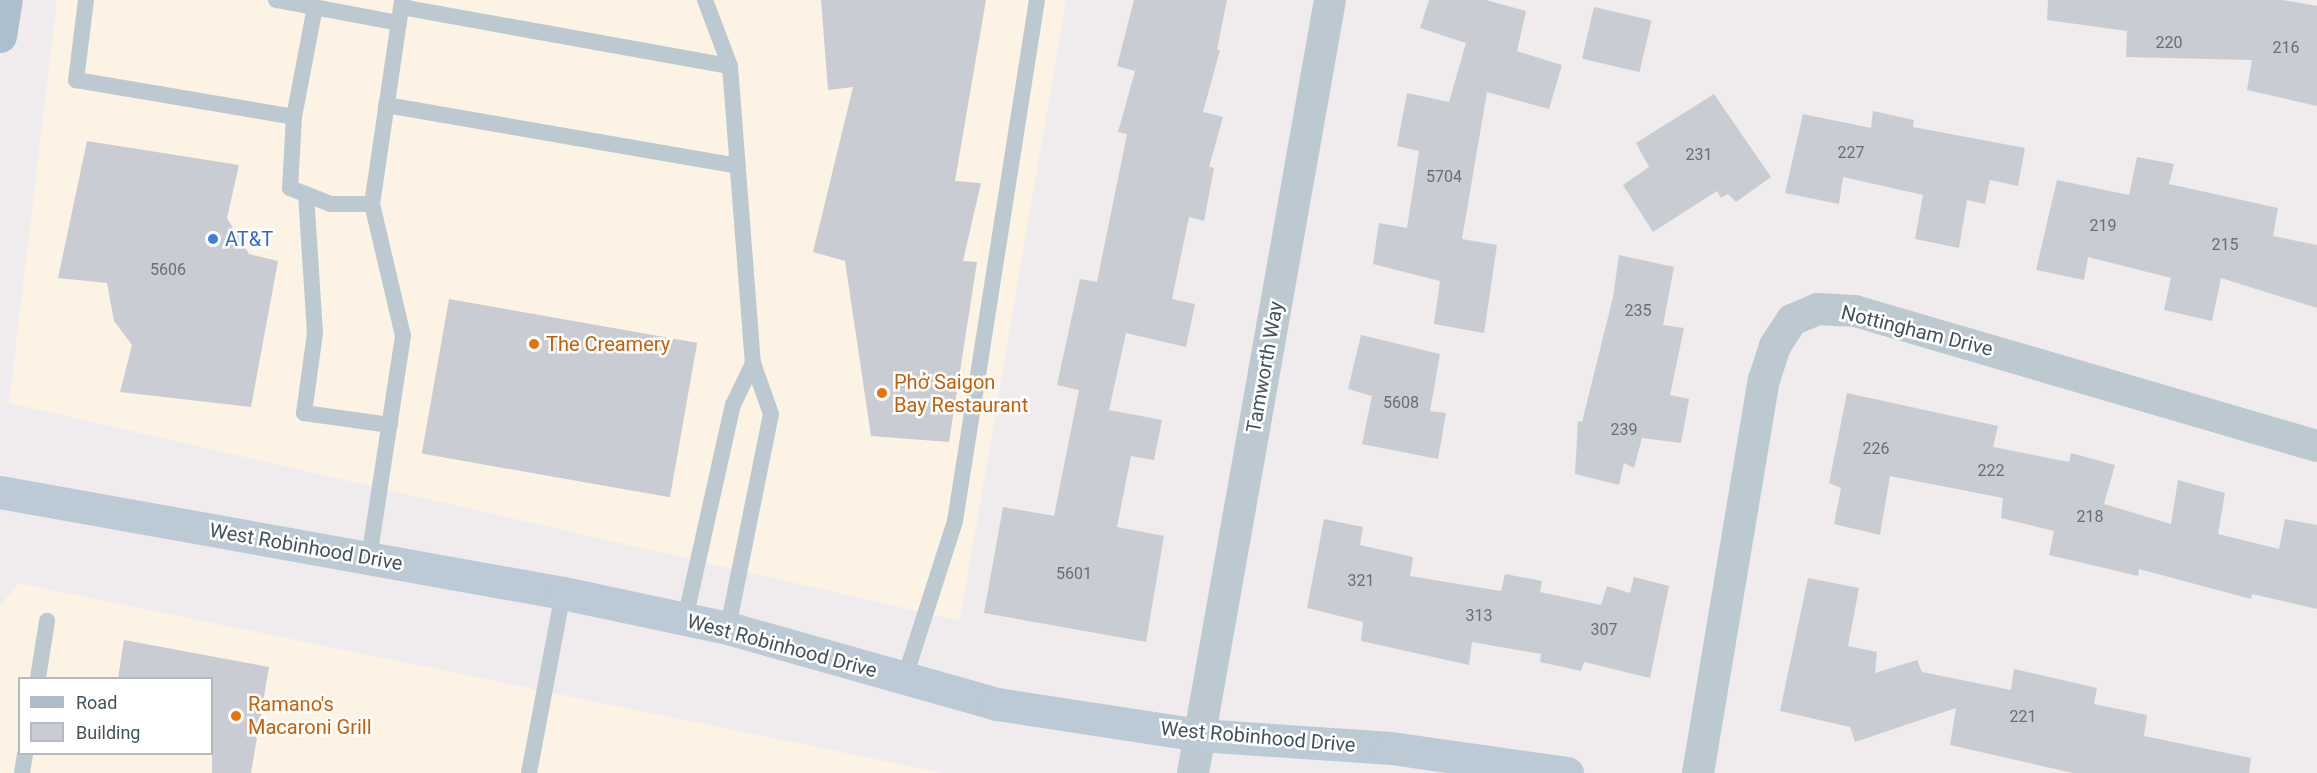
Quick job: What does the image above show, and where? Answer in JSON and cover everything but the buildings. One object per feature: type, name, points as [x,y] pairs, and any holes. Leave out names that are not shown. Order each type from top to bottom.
[{"type":"main road","points":[[0,36],[6,0]]},
{"type":"street","name":"Tamworth Way","points":[[1193,773],[1330,0]]},
{"type":"street","name":"Nottingham Drive","points":[[1698,773],[1764,380],[1775,346],[1792,320],[1818,309],[1855,310],[2317,446]]},
{"type":"street","name":"West Robinhood Drive","points":[[0,492],[563,593],[728,628],[904,680],[997,704],[1200,735],[1391,748],[1567,773]]},
{"type":"lane","points":[[86,0],[76,80],[294,117]]},
{"type":"lane","points":[[276,0],[315,7],[400,10],[730,66]]},
{"type":"lane","points":[[705,0],[730,66],[753,363],[771,414],[728,628]]},
{"type":"lane","points":[[904,680],[955,521],[1037,0]]},
{"type":"lane","points":[[315,7],[294,117],[290,188],[331,204],[372,204]]},
{"type":"lane","points":[[369,558],[404,336],[372,204],[400,10]]},
{"type":"lane","points":[[386,105],[738,166]]},
{"type":"lane","points":[[306,194],[315,333],[304,413],[390,425]]},
{"type":"lane","points":[[685,619],[732,405],[753,363]]},
{"type":"lane","points":[[529,773],[563,593]]},
{"type":"lane","points":[[38,677],[47,621]]},
{"type":"lane","points":[[22,773],[25,755]]},
{"type":"shaded area","points":[[57,0],[1066,0],[960,621],[9,403]]},
{"type":"shaded area","points":[[18,583],[943,773],[0,773],[0,607]]},
{"type":"place","name":"AT&T","points":[[213,239]]},
{"type":"place","name":"The Creamery","points":[[534,344]]},
{"type":"place","name":"Phở Saigon Bay Restaurant","points":[[882,393]]},
{"type":"place","name":"Ramano's Macaroni Grill","points":[[236,716]]}]
